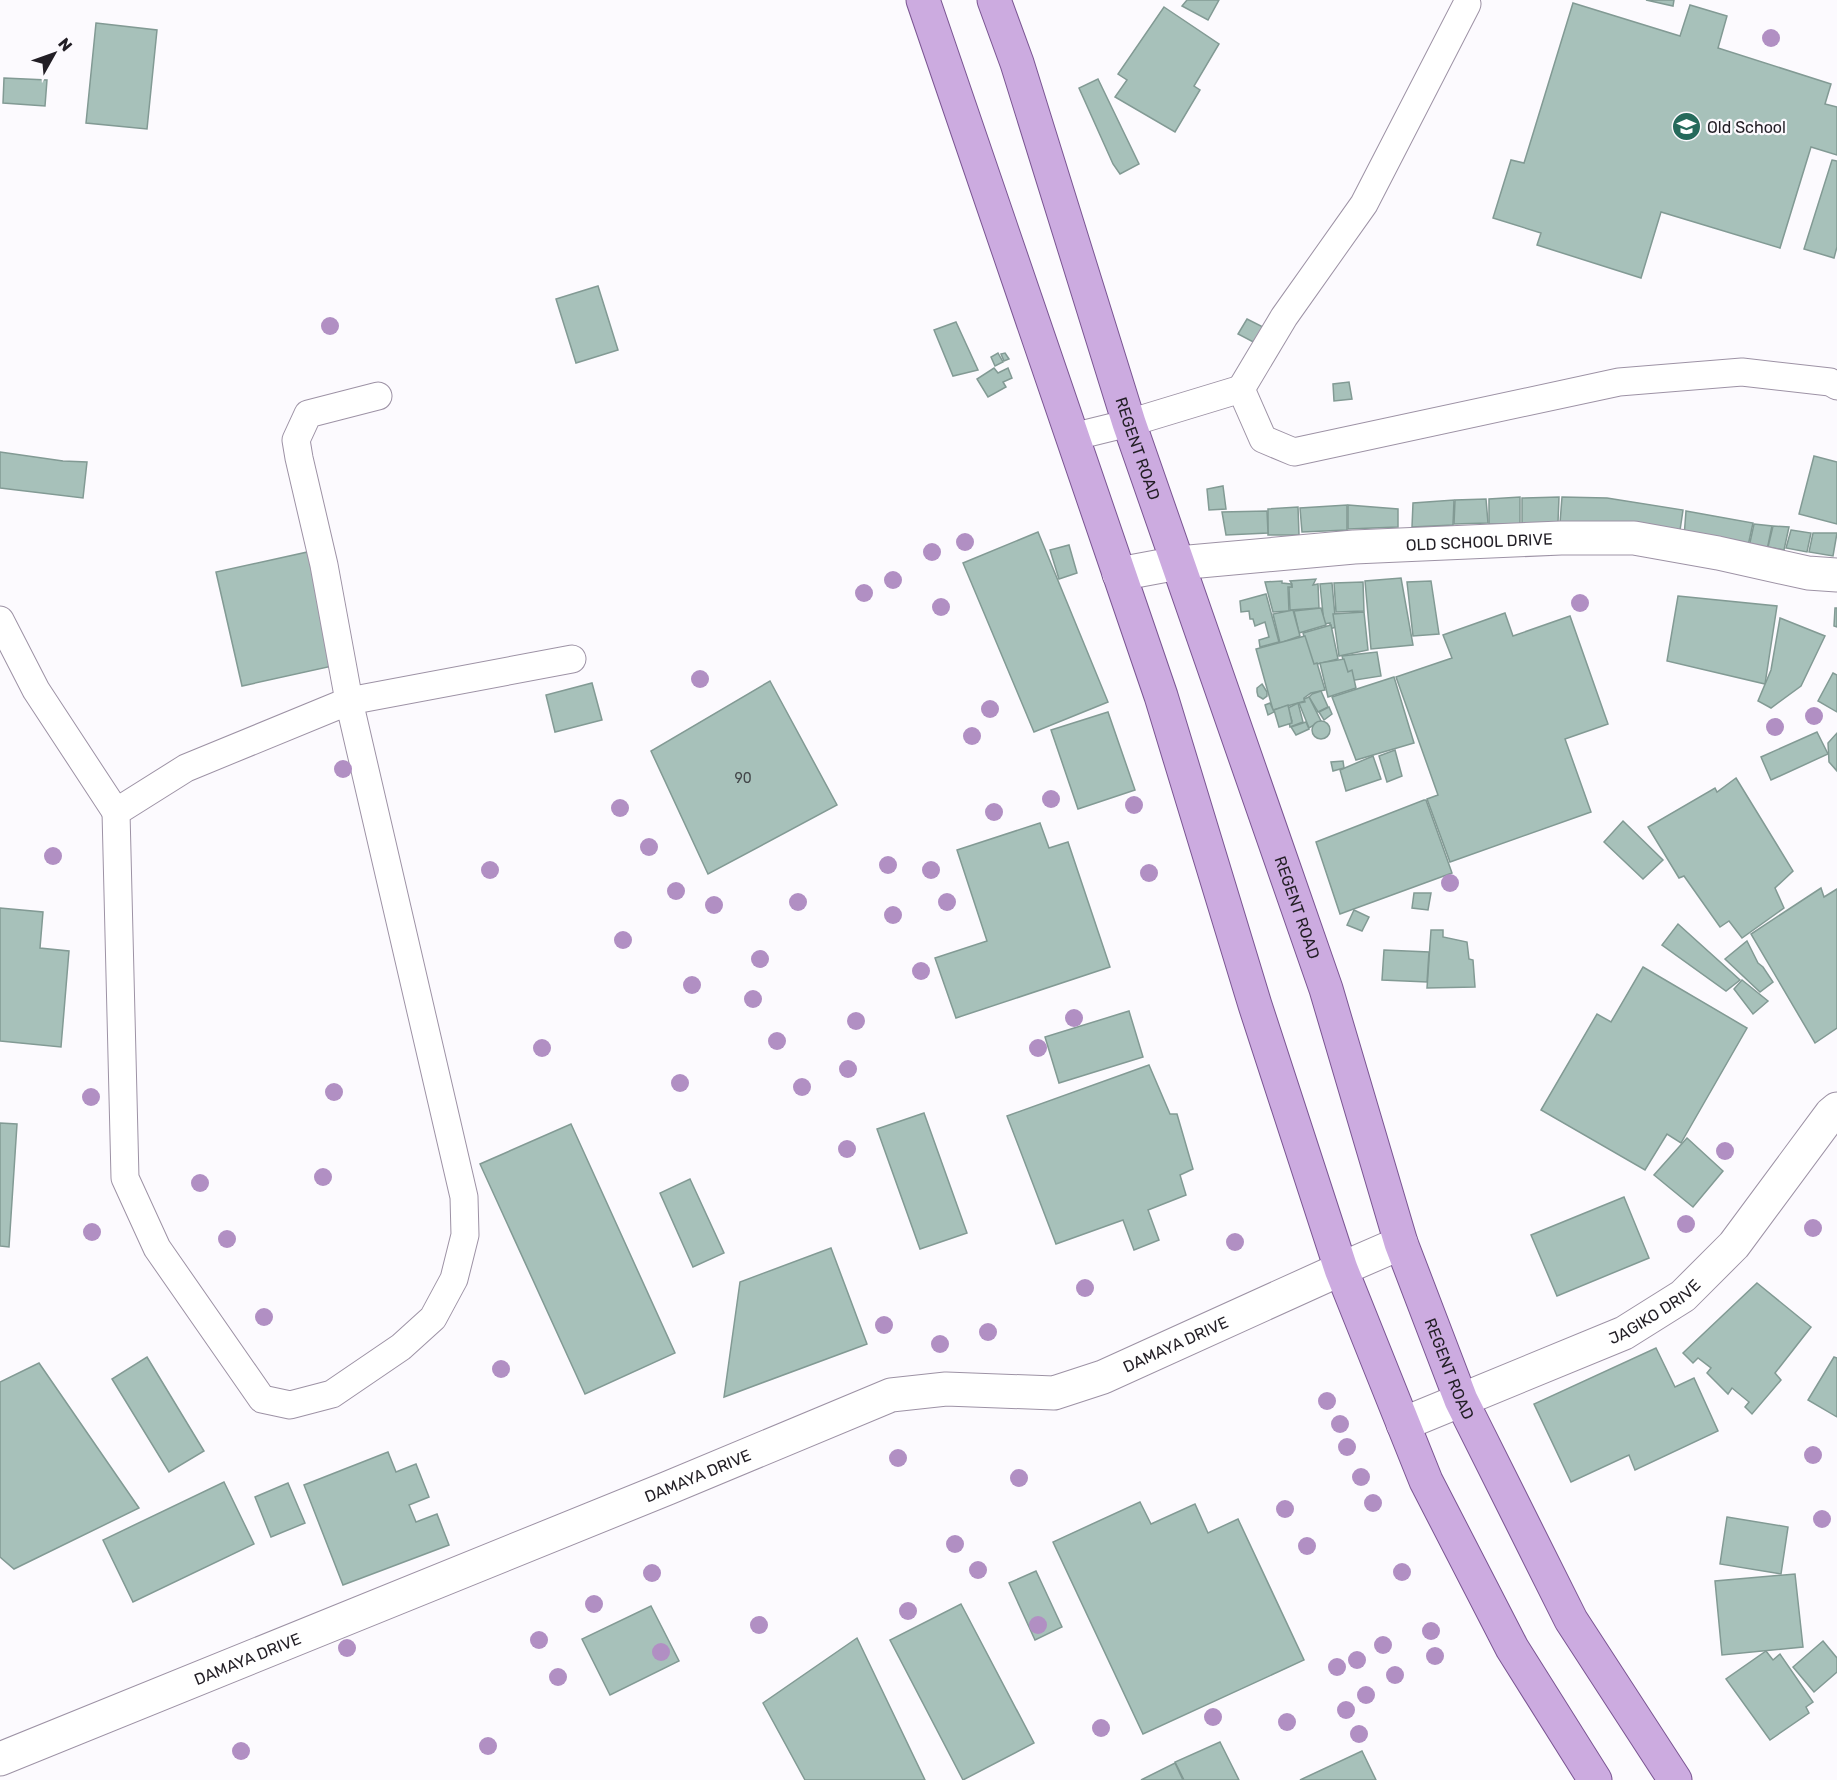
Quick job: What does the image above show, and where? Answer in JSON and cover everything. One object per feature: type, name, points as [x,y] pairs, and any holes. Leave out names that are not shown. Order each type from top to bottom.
[{"type":"main road","points":[[923,0],[1161,696],[1255,1005],[1341,1269],[1426,1481],[1512,1648],[1595,1780]]},
{"type":"main road","name":"REGENT ROAD","points":[[994,0],[1017,63],[1129,423],[1326,989],[1401,1243],[1461,1400],[1571,1620],[1675,1780]]},
{"type":"street","name":"OLD SCHOOL DRIVE","points":[[1119,574],[1178,563],[1354,547],[1561,538],[1634,538],[1808,573],[1837,575]]},
{"type":"street","name":"JAGIKO DRIVE","points":[[1403,1424],[1624,1333],[1683,1296],[1734,1245],[1837,1109]]},
{"type":"street","name":"DAMAYA DRIVE","points":[[0,1759],[891,1395],[946,1389],[1054,1394],[1103,1377],[1401,1243]]},
{"type":"lane","points":[[1072,437],[1129,423],[1241,389],[1284,317],[1364,204],[1467,4]]},
{"type":"lane","points":[[1241,389],[1263,439],[1293,452],[1619,382],[1742,372],[1830,382],[1837,387]]},
{"type":"lane","points":[[0,620],[36,690],[116,812],[125,1178],[157,1248],[262,1399],[290,1405],[332,1394],[401,1347],[434,1318],[454,1279],[465,1235],[464,1197],[453,1143],[349,701],[324,565],[296,440],[308,414],[378,396]]},
{"type":"lane","points":[[116,812],[186,768],[349,701],[572,660]]},
{"type":"building","points":[[1187,0],[1219,0],[1208,20],[1182,6]]},
{"type":"building","points":[[1646,0],[1674,0],[1673,6]]},
{"type":"building","name":"Old School","points":[[1573,3],[1680,36],[1690,5],[1727,16],[1718,48],[1831,84],[1825,104],[1837,107],[1837,155],[1811,147],[1780,248],[1661,212],[1641,278],[1537,245],[1541,233],[1493,218],[1511,160],[1524,163]]},
{"type":"building","points":[[1164,7],[1219,44],[1194,86],[1200,90],[1175,132],[1115,97],[1127,80],[1118,74]]},
{"type":"building","points":[[96,23],[157,30],[147,129],[86,123]]},
{"type":"building","points":[[4,78],[47,80],[45,106],[3,103]]},
{"type":"building","points":[[1098,79],[1139,164],[1120,174],[1113,164],[1079,88]]},
{"type":"building","points":[[1832,160],[1837,161],[1837,247],[1834,258],[1804,249]]},
{"type":"building","points":[[598,286],[618,350],[576,363],[556,299]]},
{"type":"building","points":[[1247,319],[1269,330],[1261,346],[1238,334]]},
{"type":"building","points":[[956,322],[978,370],[953,376],[934,330]]},
{"type":"building","points":[[998,353],[1003,362],[995,366],[991,357]]},
{"type":"building","points":[[1005,353],[1009,359],[1004,361],[1001,354]]},
{"type":"building","points":[[994,368],[998,373],[1008,368],[1012,378],[1003,382],[1006,387],[988,397],[977,379]]},
{"type":"building","points":[[1349,382],[1352,399],[1334,401],[1333,384]]},
{"type":"building","points":[[0,452],[87,462],[83,498],[0,488]]},
{"type":"building","points":[[1814,456],[1837,462],[1837,524],[1799,514]]},
{"type":"building","points":[[1223,486],[1226,509],[1209,510],[1207,489]]},
{"type":"building","points":[[1520,497],[1520,524],[1489,524],[1489,499]]},
{"type":"building","points":[[1559,497],[1558,522],[1522,524],[1522,498]]},
{"type":"building","points":[[1562,497],[1607,498],[1683,510],[1679,537],[1560,523]]},
{"type":"building","points":[[1486,499],[1488,523],[1454,524],[1455,500]]},
{"type":"building","points":[[1454,500],[1453,525],[1412,527],[1413,503]]},
{"type":"building","points":[[1347,505],[1347,530],[1302,532],[1300,508]]},
{"type":"building","points":[[1348,505],[1398,509],[1398,527],[1348,529]]},
{"type":"building","points":[[1298,507],[1299,535],[1268,535],[1268,509]]},
{"type":"building","points":[[1267,511],[1268,533],[1226,535],[1222,512]]},
{"type":"building","points":[[1686,511],[1753,523],[1748,546],[1684,537]]},
{"type":"building","points":[[1754,524],[1772,526],[1767,550],[1749,547]]},
{"type":"building","points":[[1773,526],[1789,527],[1784,550],[1768,547]]},
{"type":"building","points":[[1791,530],[1811,533],[1807,552],[1786,548]]},
{"type":"building","points":[[1038,532],[1108,702],[1034,732],[963,563]]},
{"type":"building","points":[[1813,533],[1837,533],[1833,556],[1809,552]]},
{"type":"building","points":[[1069,545],[1077,573],[1059,579],[1050,550]]},
{"type":"building","points":[[312,551],[337,665],[242,686],[216,572]]},
{"type":"building","points":[[1401,578],[1413,645],[1371,649],[1365,581]]},
{"type":"building","points":[[1316,579],[1313,585],[1318,584],[1319,608],[1290,610],[1289,587],[1292,587],[1292,584],[1290,581]]},
{"type":"building","points":[[1282,581],[1282,583],[1291,584],[1292,587],[1288,587],[1289,611],[1273,612],[1265,582]]},
{"type":"building","points":[[1431,581],[1439,634],[1413,636],[1407,582]]},
{"type":"building","points":[[1363,582],[1364,611],[1336,612],[1334,583]]},
{"type":"building","points":[[1332,583],[1336,627],[1330,629],[1330,623],[1324,624],[1320,584]]},
{"type":"building","points":[[1266,594],[1279,642],[1260,647],[1259,640],[1269,637],[1265,622],[1255,626],[1253,619],[1250,619],[1249,611],[1241,612],[1240,601]]},
{"type":"building","points":[[1678,596],[1777,606],[1765,684],[1667,661]]},
{"type":"building","points":[[1321,608],[1326,625],[1299,633],[1294,611]]},
{"type":"building","points":[[1835,608],[1837,608],[1837,627],[1834,626]]},
{"type":"building","points":[[1293,610],[1300,636],[1280,643],[1273,614]]},
{"type":"building","points":[[1364,612],[1368,650],[1339,656],[1333,614]]},
{"type":"building","points":[[1505,613],[1513,636],[1570,616],[1608,724],[1565,739],[1591,812],[1450,862],[1427,799],[1438,795],[1396,677],[1452,658],[1443,635]]},
{"type":"building","points":[[1780,618],[1825,636],[1801,686],[1771,708],[1758,701],[1771,670]]},
{"type":"building","points":[[1331,625],[1338,659],[1313,665],[1303,633]]},
{"type":"building","points":[[1305,636],[1314,664],[1317,663],[1325,690],[1311,693],[1304,698],[1305,701],[1273,710],[1256,649]]},
{"type":"building","points":[[1377,652],[1381,676],[1349,681],[1342,656]]},
{"type":"building","points":[[1344,659],[1348,672],[1352,670],[1356,688],[1328,697],[1320,663]]},
{"type":"building","points":[[1833,673],[1837,675],[1837,712],[1818,701]]},
{"type":"building","points":[[1394,677],[1414,743],[1356,760],[1332,697]]},
{"type":"building","points":[[770,681],[837,805],[708,874],[651,751]]},
{"type":"building","points":[[592,683],[602,720],[555,732],[546,695]]},
{"type":"building","points":[[1262,684],[1267,692],[1267,696],[1263,699],[1258,696],[1257,692],[1257,688]]},
{"type":"building","points":[[1321,691],[1328,707],[1318,712],[1309,697]]},
{"type":"building","points":[[1309,697],[1321,721],[1309,728],[1299,703],[1305,702],[1304,699]]},
{"type":"building","points":[[1270,703],[1274,712],[1268,715],[1265,705]]},
{"type":"building","points":[[1298,703],[1303,722],[1290,727],[1289,722],[1292,721],[1288,708]]},
{"type":"building","points":[[1288,705],[1292,723],[1279,727],[1274,710]]},
{"type":"building","points":[[1329,707],[1332,714],[1324,720],[1319,712]]},
{"type":"building","points":[[1108,712],[1135,790],[1078,809],[1051,730]]},
{"type":"building","points":[[1321,721],[1329,726],[1330,730],[1325,738],[1321,739],[1313,734],[1312,730],[1317,722]]},
{"type":"building","points":[[1306,722],[1309,729],[1296,735],[1291,727]]},
{"type":"building","points":[[1817,732],[1828,754],[1771,780],[1761,757]]},
{"type":"building","points":[[1837,733],[1837,771],[1829,762],[1828,743]]},
{"type":"building","points":[[1395,750],[1402,776],[1387,782],[1379,756]]},
{"type":"building","points":[[1373,756],[1381,779],[1346,791],[1340,770]]},
{"type":"building","points":[[1343,761],[1344,768],[1333,771],[1331,762]]},
{"type":"building","points":[[1736,778],[1793,871],[1775,888],[1784,908],[1742,938],[1729,921],[1720,927],[1684,876],[1679,878],[1648,827],[1715,788],[1717,792]]},
{"type":"building","points":[[1426,800],[1452,873],[1340,914],[1316,842]]},
{"type":"building","points":[[1623,821],[1663,860],[1643,879],[1604,842]]},
{"type":"building","points":[[1040,823],[1049,848],[1068,842],[1110,967],[956,1018],[935,958],[987,941],[957,850]]},
{"type":"building","points":[[1821,888],[1824,897],[1837,889],[1837,1028],[1815,1043],[1751,934]]},
{"type":"building","points":[[1414,893],[1431,893],[1428,910],[1412,908]]},
{"type":"building","points":[[0,908],[43,912],[40,948],[69,951],[61,1047],[0,1041]]},
{"type":"building","points":[[1354,910],[1369,917],[1362,931],[1347,925]]},
{"type":"building","points":[[1678,924],[1740,980],[1726,991],[1662,945]]},
{"type":"building","points":[[1431,930],[1443,930],[1443,937],[1467,942],[1469,959],[1473,960],[1475,987],[1427,988]]},
{"type":"building","points":[[1747,941],[1758,963],[1773,982],[1760,992],[1725,959]]},
{"type":"building","points":[[1384,950],[1429,952],[1427,982],[1382,980]]},
{"type":"building","points":[[1643,967],[1747,1028],[1681,1143],[1667,1134],[1645,1170],[1541,1110],[1597,1014],[1611,1022]]},
{"type":"building","points":[[1742,980],[1768,1001],[1753,1014],[1734,989]]},
{"type":"building","points":[[1129,1011],[1143,1057],[1059,1083],[1045,1037]]},
{"type":"building","points":[[1149,1065],[1170,1114],[1177,1114],[1193,1169],[1180,1175],[1186,1195],[1148,1210],[1159,1240],[1134,1250],[1123,1220],[1056,1244],[1007,1116]]},
{"type":"building","points":[[924,1113],[967,1233],[920,1249],[877,1129]]},
{"type":"building","points":[[0,1123],[17,1124],[9,1247],[0,1246]]},
{"type":"building","points":[[571,1124],[675,1353],[585,1394],[480,1164]]},
{"type":"building","points":[[1687,1138],[1723,1171],[1693,1207],[1654,1175]]},
{"type":"building","points":[[690,1179],[724,1253],[693,1267],[660,1193]]},
{"type":"building","points":[[1624,1197],[1649,1258],[1557,1296],[1531,1235]]},
{"type":"building","points":[[831,1248],[867,1344],[724,1397],[740,1282]]},
{"type":"building","points":[[1757,1283],[1811,1327],[1775,1373],[1781,1380],[1752,1414],[1745,1407],[1749,1402],[1732,1388],[1728,1394],[1707,1373],[1711,1368],[1698,1358],[1693,1363],[1683,1353]]},
{"type":"building","points":[[1656,1348],[1675,1387],[1694,1378],[1718,1431],[1635,1470],[1629,1455],[1571,1482],[1534,1404]]},
{"type":"building","points":[[147,1357],[204,1451],[169,1472],[112,1379]]},
{"type":"building","points":[[1834,1357],[1837,1358],[1837,1417],[1808,1400]]},
{"type":"building","points":[[39,1363],[139,1508],[14,1569],[0,1557],[0,1382]]},
{"type":"building","points":[[388,1452],[396,1472],[416,1464],[429,1497],[409,1505],[416,1522],[437,1514],[449,1545],[343,1585],[304,1485]]},
{"type":"building","points":[[224,1482],[254,1544],[133,1602],[103,1540]]},
{"type":"building","points":[[288,1483],[305,1523],[271,1537],[255,1497]]},
{"type":"building","points":[[1140,1502],[1151,1524],[1195,1504],[1208,1533],[1238,1519],[1304,1660],[1143,1734],[1053,1542]]},
{"type":"building","points":[[1727,1517],[1788,1527],[1781,1574],[1720,1564]]},
{"type":"building","points":[[1036,1571],[1062,1627],[1035,1640],[1009,1583]]},
{"type":"building","points":[[1795,1574],[1803,1647],[1722,1655],[1715,1581]]},
{"type":"building","points":[[961,1604],[1034,1743],[963,1780],[890,1640]]},
{"type":"building","points":[[651,1606],[679,1661],[610,1695],[582,1639]]},
{"type":"building","points":[[857,1638],[925,1780],[805,1780],[763,1703]]},
{"type":"building","points":[[1823,1641],[1837,1658],[1837,1672],[1814,1692],[1793,1667]]},
{"type":"building","points":[[1766,1651],[1773,1660],[1780,1654],[1813,1702],[1806,1707],[1809,1713],[1770,1740],[1726,1679]]},
{"type":"building","points":[[1220,1742],[1239,1780],[1184,1780],[1175,1762]]},
{"type":"building","points":[[1362,1751],[1376,1780],[1300,1780]]},
{"type":"building","points":[[1175,1763],[1183,1780],[1141,1780]]},
{"type":"place","name":"Old School","points":[[1686,127]]}]
